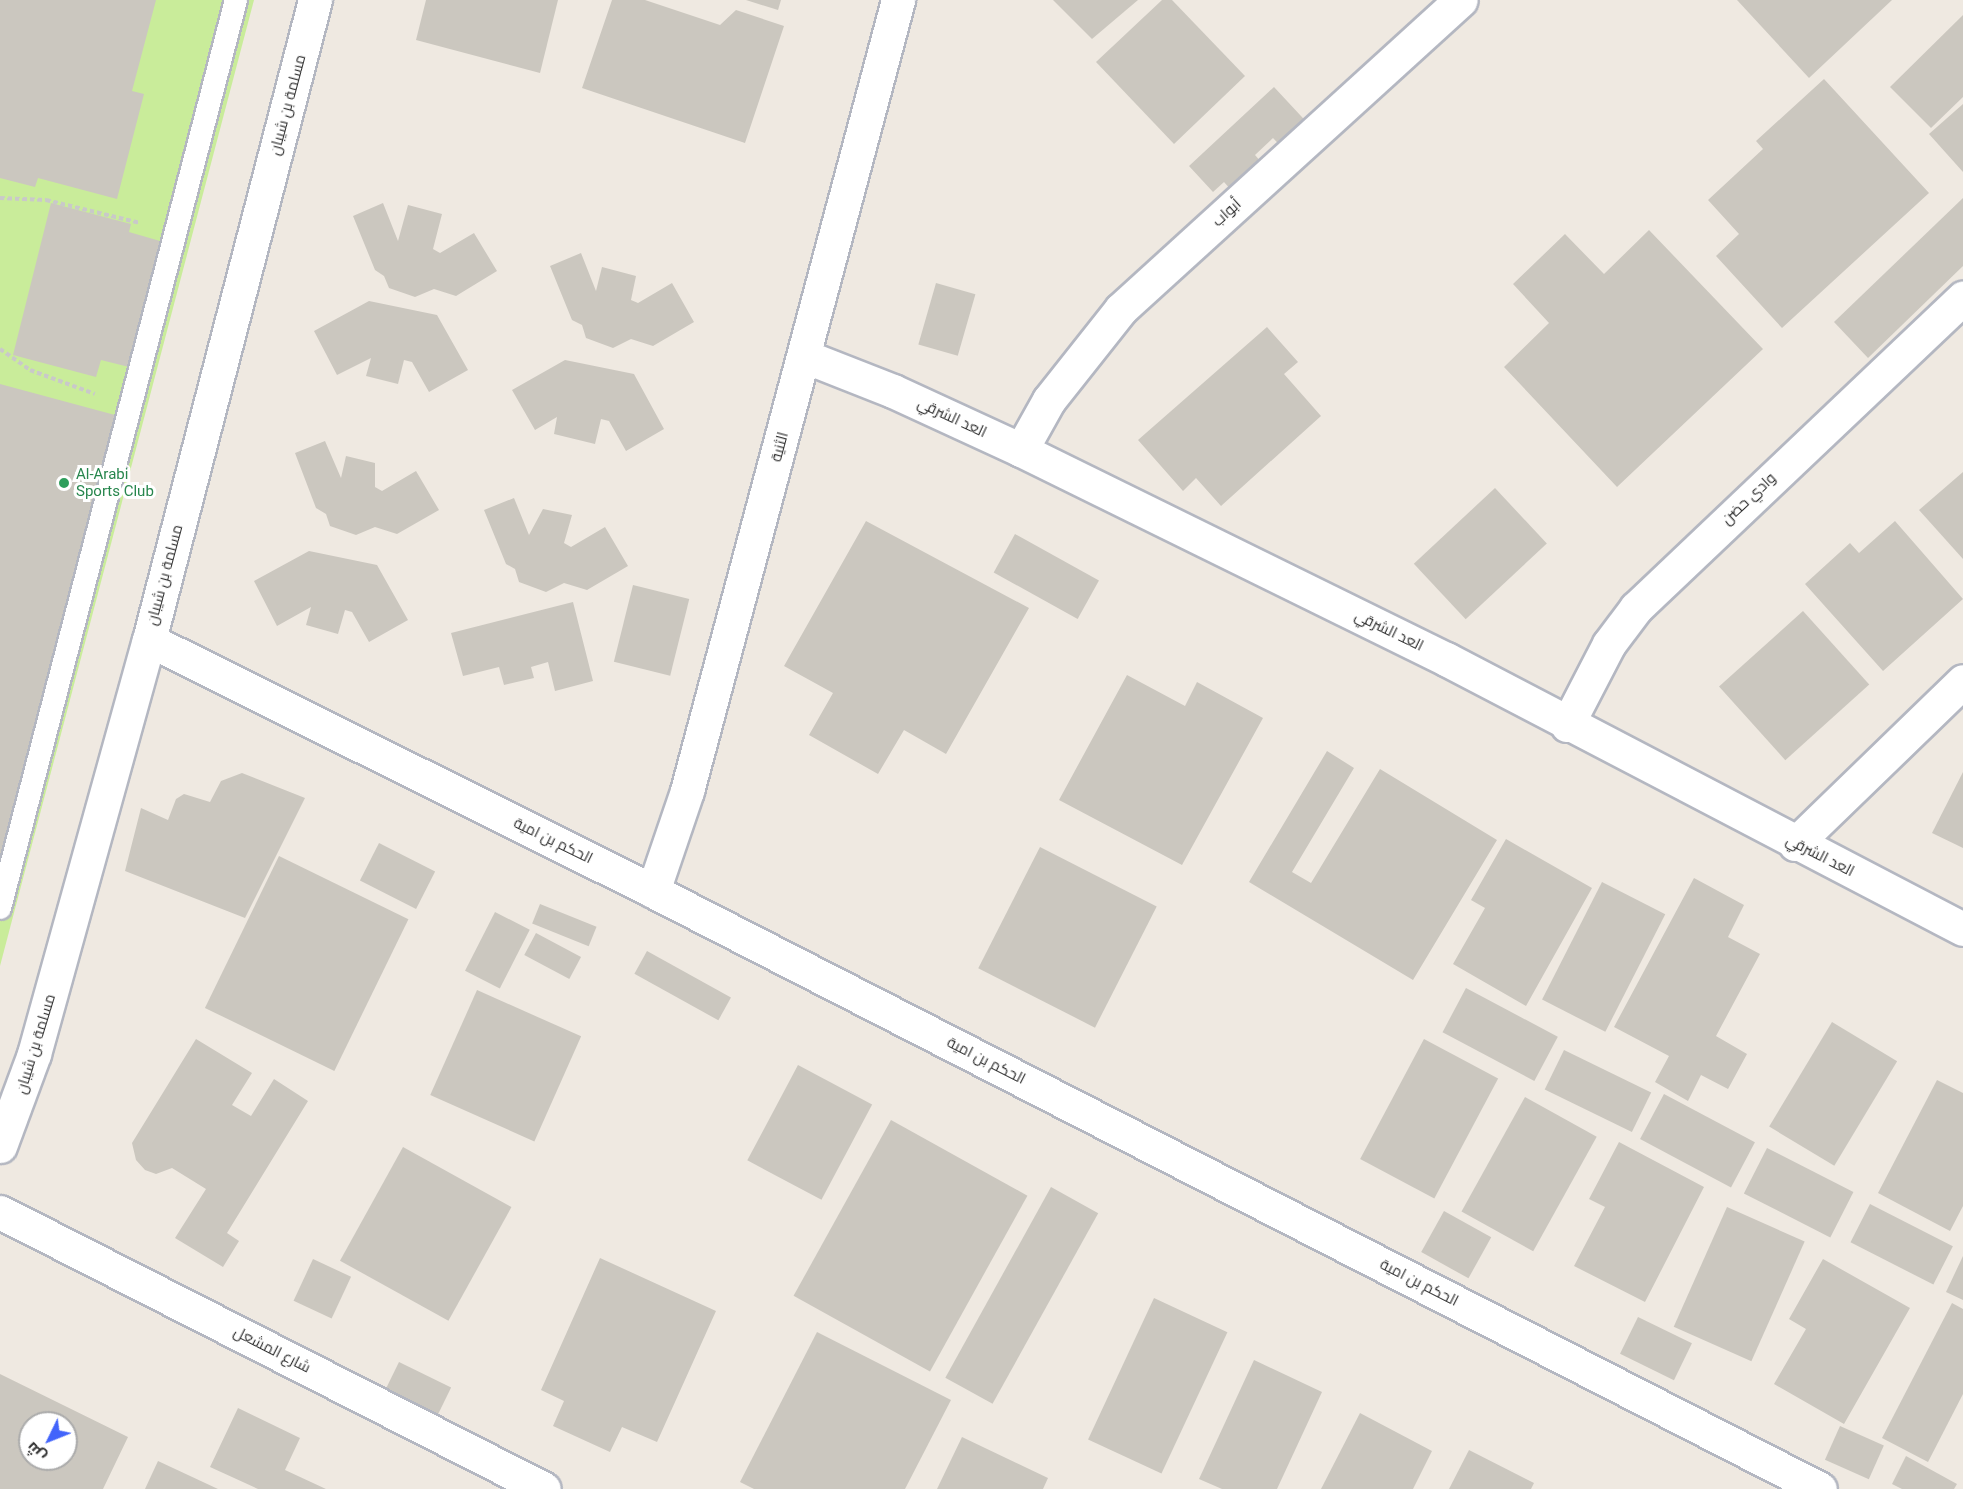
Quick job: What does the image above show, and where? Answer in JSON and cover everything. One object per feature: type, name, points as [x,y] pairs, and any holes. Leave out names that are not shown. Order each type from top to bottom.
[{"type":"street","name":"مسلمة بن شيبان","points":[[0,1146],[34,1054],[149,640],[315,0]]},
{"type":"street","name":"الثنية","points":[[653,891],[687,791],[898,0]]},
{"type":"street","name":"أبواب","points":[[1021,450],[1049,400],[1121,309],[1461,0]]},
{"type":"street","name":"وادي حضن","points":[[1568,725],[1609,644],[1636,608],[1963,298]]},
{"type":"street","name":"العد الشرقي","points":[[804,356],[893,391],[1021,450],[1446,659],[1795,844],[1963,929]]},
{"type":"street","name":"الحكم بن امية","points":[[149,640],[653,891],[1820,1489]]},
{"type":"street","points":[[1795,844],[1963,681]]},
{"type":"street","name":"شارع المشعل","points":[[0,1212],[544,1489]]},
{"type":"lane","points":[[0,908],[174,231],[236,0]]},
{"type":"path","points":[[0,198],[46,200],[174,231]]},
{"type":"path","points":[[0,349],[30,370],[86,392],[130,402]]},
{"type":"green space","name":"Al-Arabi Sports Club","points":[[0,0],[254,0],[0,966]]},
{"type":"building","points":[[0,0],[156,0],[132,91],[144,94],[117,199],[38,178],[35,187],[0,178]]},
{"type":"building","points":[[426,0],[558,0],[540,73],[416,40]]},
{"type":"building","points":[[612,0],[645,0],[720,25],[736,10],[784,26],[745,143],[582,88]]},
{"type":"building","points":[[746,0],[781,0],[778,10]]},
{"type":"building","points":[[1053,0],[1138,0],[1092,39]]},
{"type":"building","points":[[1162,0],[1172,0],[1245,76],[1174,144],[1096,62]]},
{"type":"building","points":[[1737,0],[1892,0],[1809,78]]},
{"type":"building","points":[[1963,15],[1963,97],[1931,128],[1890,87]]},
{"type":"building","points":[[1824,79],[1929,193],[1782,328],[1716,256],[1739,234],[1708,200],[1763,149],[1756,141]]},
{"type":"building","points":[[1274,87],[1314,130],[1288,154],[1273,138],[1255,155],[1269,171],[1239,199],[1224,182],[1213,192],[1189,166]]},
{"type":"building","points":[[1963,104],[1963,172],[1929,134]]},
{"type":"building","points":[[1963,198],[1963,266],[1868,358],[1834,322]]},
{"type":"building","points":[[51,203],[131,224],[129,232],[160,241],[129,367],[101,360],[96,377],[13,355]]},
{"type":"building","points":[[383,203],[398,241],[408,205],[442,214],[433,249],[440,253],[474,233],[497,271],[456,296],[434,289],[415,297],[389,288],[384,276],[375,270],[353,216]]},
{"type":"building","points":[[1649,230],[1763,349],[1617,487],[1504,367],[1549,323],[1513,284],[1565,234],[1604,274]]},
{"type":"building","points":[[581,253],[596,291],[602,267],[636,276],[631,300],[638,303],[672,283],[694,322],[653,346],[631,339],[613,348],[586,338],[582,325],[572,320],[550,266]]},
{"type":"building","points":[[936,283],[975,294],[958,356],[918,345]]},
{"type":"building","points":[[369,301],[437,315],[468,370],[429,392],[412,362],[404,360],[398,384],[366,376],[371,358],[337,375],[314,331]]},
{"type":"building","points":[[1267,327],[1298,362],[1284,374],[1321,416],[1221,506],[1196,478],[1183,491],[1138,440]]},
{"type":"building","points":[[565,360],[634,374],[664,429],[626,451],[609,421],[601,419],[595,444],[554,434],[557,417],[535,430],[512,390]]},
{"type":"building","points":[[0,384],[115,415],[1,885],[0,885]]},
{"type":"building","points":[[325,441],[341,478],[346,456],[375,463],[375,487],[382,491],[416,471],[439,510],[397,534],[375,527],[356,535],[330,526],[326,514],[316,508],[295,453]]},
{"type":"building","points":[[1963,472],[1963,559],[1919,510]]},
{"type":"building","points":[[1495,488],[1547,544],[1466,619],[1414,564]]},
{"type":"building","points":[[514,498],[529,535],[543,509],[572,515],[564,543],[571,547],[605,527],[628,566],[587,590],[564,583],[546,592],[519,582],[515,569],[506,564],[484,510]]},
{"type":"building","points":[[866,521],[1029,608],[946,754],[904,730],[878,774],[809,735],[833,693],[784,666]]},
{"type":"building","points":[[1895,521],[1963,599],[1883,671],[1805,584],[1850,543],[1859,553]]},
{"type":"building","points":[[1015,534],[1099,581],[1078,619],[994,572]]},
{"type":"building","points":[[309,551],[377,565],[408,620],[369,642],[352,612],[345,610],[338,634],[306,625],[311,607],[277,626],[254,581]]},
{"type":"building","points":[[633,585],[689,599],[670,676],[614,662]]},
{"type":"building","points":[[573,602],[593,681],[555,691],[548,662],[531,667],[534,678],[504,685],[499,667],[463,676],[451,633]]},
{"type":"building","points":[[1803,611],[1869,685],[1785,760],[1719,687]]},
{"type":"building","points":[[1127,675],[1185,706],[1197,682],[1263,718],[1182,865],[1059,800]]},
{"type":"building","points":[[1327,751],[1354,768],[1292,872],[1311,883],[1380,769],[1497,840],[1413,980],[1249,882]]},
{"type":"building","points":[[1963,772],[1963,848],[1932,833]]},
{"type":"building","points":[[242,773],[305,798],[245,918],[125,871],[141,808],[168,820],[176,799],[184,794],[210,802],[221,781]]},
{"type":"building","points":[[1506,839],[1592,888],[1526,1006],[1453,964],[1485,908],[1471,900]]},
{"type":"building","points":[[379,843],[435,872],[416,909],[360,880]]},
{"type":"building","points":[[1040,847],[1157,906],[1095,1028],[978,968]]},
{"type":"building","points":[[279,856],[408,919],[334,1071],[205,1008]]},
{"type":"building","points":[[1694,878],[1744,905],[1728,937],[1760,954],[1716,1036],[1747,1054],[1728,1089],[1701,1075],[1688,1101],[1655,1082],[1669,1056],[1614,1027]]},
{"type":"building","points":[[1602,882],[1665,914],[1605,1032],[1542,1000]]},
{"type":"building","points":[[540,904],[597,927],[589,946],[532,923]]},
{"type":"building","points":[[495,912],[530,930],[500,989],[465,971]]},
{"type":"building","points":[[536,933],[581,957],[569,979],[524,955]]},
{"type":"building","points":[[647,951],[731,998],[718,1020],[634,974]]},
{"type":"building","points":[[1466,988],[1558,1037],[1534,1081],[1443,1032]]},
{"type":"building","points":[[477,990],[581,1036],[534,1141],[430,1095]]},
{"type":"building","points":[[1832,1022],[1897,1061],[1834,1166],[1769,1127]]},
{"type":"building","points":[[196,1039],[252,1073],[232,1105],[251,1116],[274,1079],[308,1101],[227,1233],[239,1241],[223,1267],[175,1238],[206,1189],[172,1168],[156,1174],[145,1170],[136,1160],[132,1143]]},
{"type":"building","points":[[1424,1039],[1498,1078],[1434,1199],[1360,1159]]},
{"type":"building","points":[[1564,1050],[1651,1093],[1632,1132],[1545,1090]]},
{"type":"building","points":[[798,1065],[872,1104],[821,1200],[747,1160]]},
{"type":"building","points":[[1937,1080],[1963,1093],[1963,1206],[1950,1231],[1878,1193]]},
{"type":"building","points":[[1664,1094],[1755,1142],[1731,1187],[1640,1139]]},
{"type":"building","points":[[1525,1097],[1597,1137],[1533,1251],[1461,1212]]},
{"type":"building","points":[[891,1120],[1027,1196],[930,1371],[794,1296]]},
{"type":"building","points":[[1619,1142],[1704,1187],[1645,1302],[1574,1266],[1605,1207],[1589,1199]]},
{"type":"building","points":[[403,1147],[511,1207],[448,1321],[340,1261]]},
{"type":"building","points":[[1767,1148],[1853,1192],[1830,1237],[1744,1193]]},
{"type":"building","points":[[1051,1187],[1098,1213],[993,1404],[945,1378]]},
{"type":"building","points":[[1870,1204],[1953,1246],[1933,1285],[1850,1242]]},
{"type":"building","points":[[1727,1207],[1805,1242],[1751,1361],[1674,1327]]},
{"type":"building","points":[[1444,1211],[1491,1237],[1468,1278],[1421,1252]]},
{"type":"building","points":[[1963,1256],[1963,1300],[1946,1292]]},
{"type":"building","points":[[600,1258],[716,1311],[657,1442],[622,1427],[610,1452],[553,1426],[564,1401],[541,1390]]},
{"type":"building","points":[[313,1259],[351,1277],[332,1318],[294,1301]]},
{"type":"building","points":[[1823,1259],[1910,1308],[1844,1424],[1774,1384],[1806,1329],[1789,1319]]},
{"type":"building","points":[[1154,1298],[1227,1332],[1161,1474],[1088,1439]]},
{"type":"building","points":[[1952,1303],[1963,1309],[1963,1394],[1928,1462],[1882,1438]]},
{"type":"building","points":[[1638,1317],[1692,1343],[1674,1380],[1620,1354]]},
{"type":"building","points":[[817,1332],[951,1400],[905,1489],[754,1489],[740,1482]]},
{"type":"building","points":[[1254,1360],[1322,1392],[1277,1489],[1222,1489],[1199,1479]]},
{"type":"building","points":[[399,1362],[451,1387],[438,1415],[385,1390]]},
{"type":"building","points":[[0,1374],[75,1411],[18,1411],[18,1471],[78,1471],[78,1412],[128,1437],[103,1489],[0,1489]]},
{"type":"building","points":[[238,1408],[300,1438],[285,1470],[326,1489],[258,1489],[210,1467]]},
{"type":"building","points":[[1360,1413],[1432,1451],[1413,1489],[1321,1489]]},
{"type":"building","points":[[1840,1426],[1884,1446],[1869,1479],[1825,1460]]},
{"type":"building","points":[[962,1437],[1048,1478],[1043,1489],[937,1489]]},
{"type":"building","points":[[1469,1450],[1534,1483],[1531,1489],[1449,1489]]},
{"type":"building","points":[[1906,1456],[1957,1484],[1954,1489],[1902,1489],[1892,1484]]},
{"type":"building","points":[[158,1461],[218,1489],[145,1489]]},
{"type":"place","name":"Al-Arabi Sports Club","points":[[64,483]]}]
